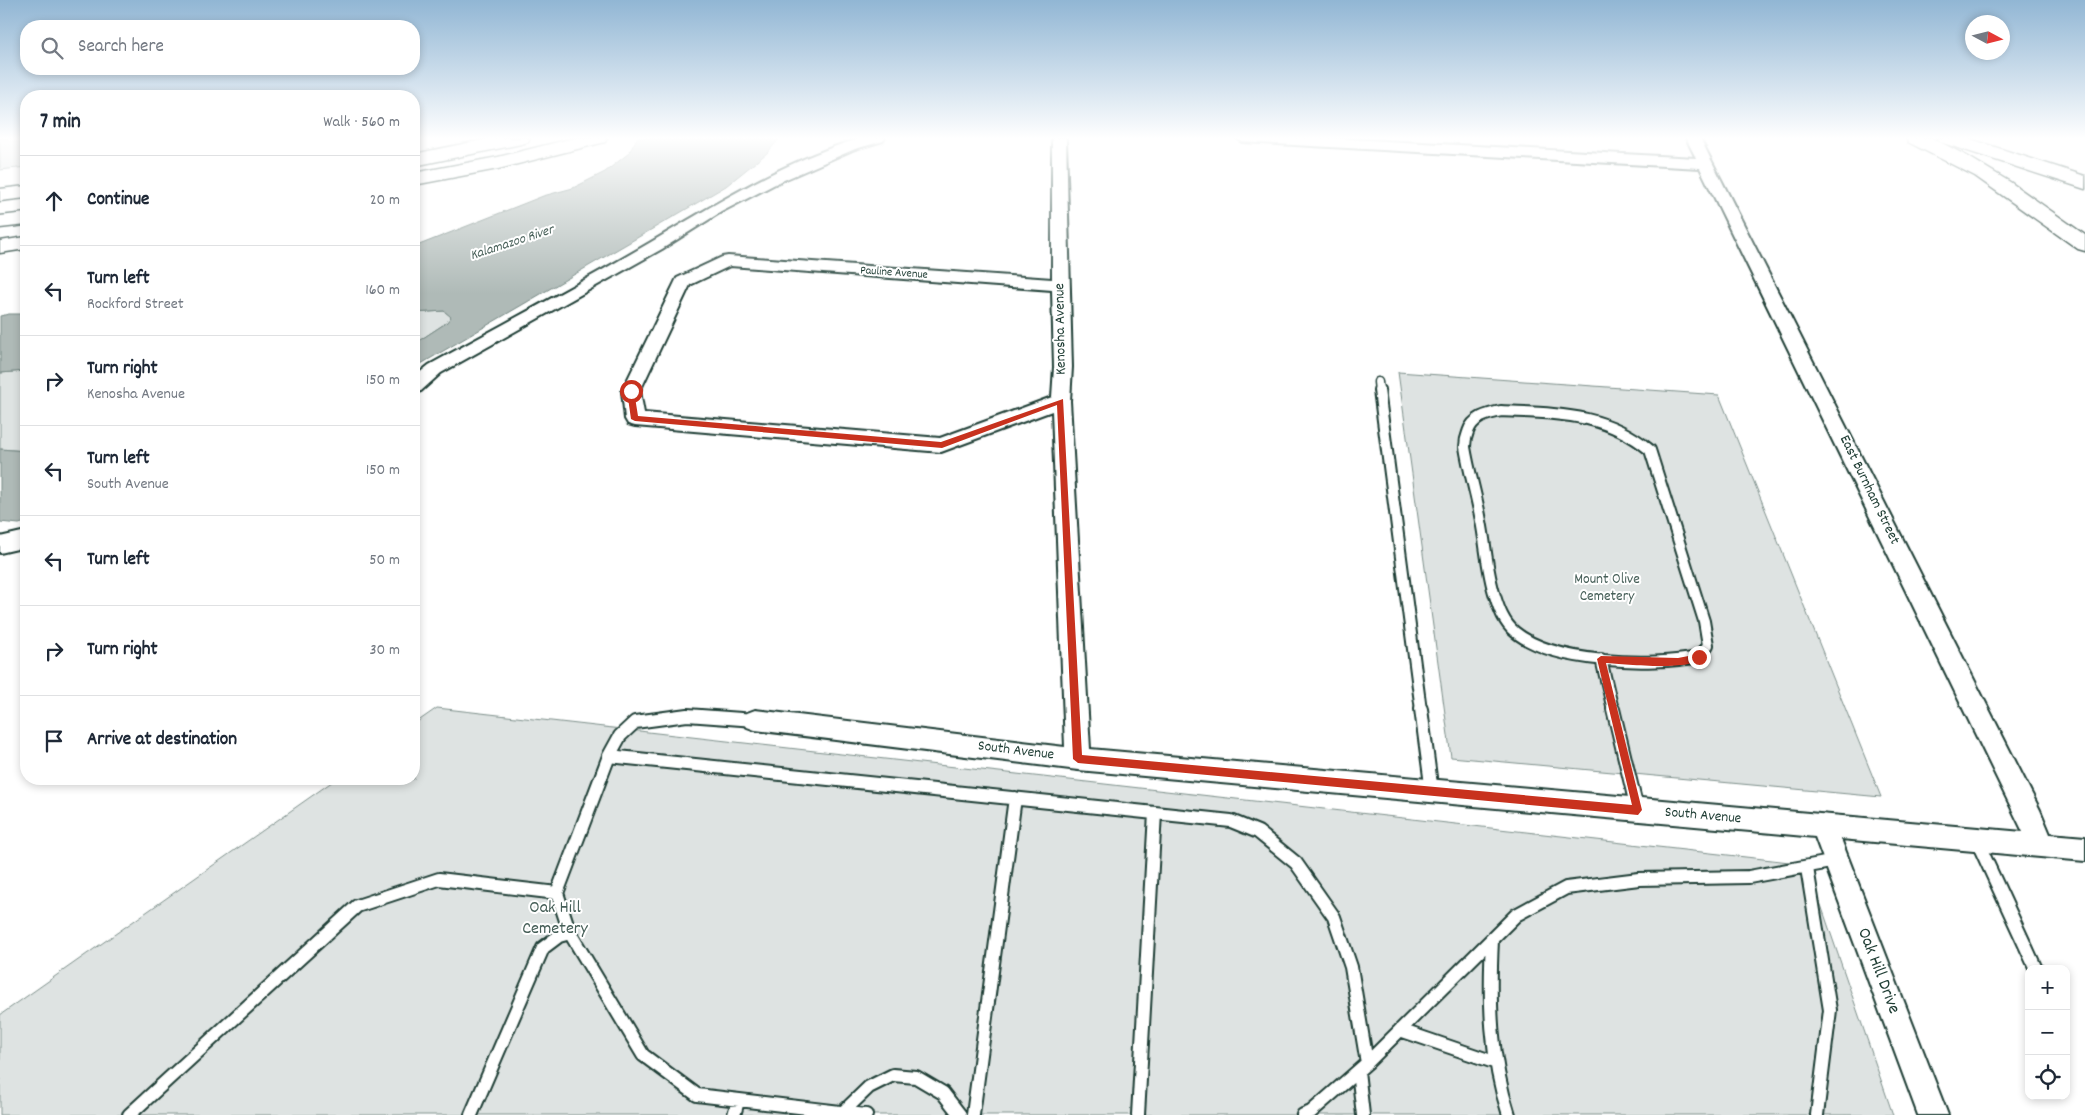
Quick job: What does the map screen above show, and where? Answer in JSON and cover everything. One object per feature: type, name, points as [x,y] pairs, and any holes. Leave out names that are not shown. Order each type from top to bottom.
[{"type":"highway","points":[[2008,190],[2085,245]]},
{"type":"highway","points":[[0,195],[20,193]]},
{"type":"highway","points":[[0,222],[20,220]]},
{"type":"highway","points":[[0,242],[20,241]]},
{"type":"highway","points":[[0,247],[20,242]]},
{"type":"street","points":[[420,382],[435,369],[753,190]]},
{"type":"street","name":"Kenosha Avenue","points":[[1060,190],[1060,284],[1063,367],[1061,401],[1078,759]]},
{"type":"street","name":"East Burnham Street","points":[[1719,190],[2031,818],[2041,844]]},
{"type":"street","name":"Pauline Avenue","points":[[1060,284],[728,261],[683,282],[631,391],[635,419],[942,445],[1061,401]]},
{"type":"street","points":[[0,545],[20,540]]},
{"type":"street","name":"South Avenue","points":[[756,720],[1078,759],[2085,849]]},
{"type":"street","name":"Oak Hill Drive","points":[[1824,827],[1933,1115]]},
{"type":"lane","points":[[1378,382],[1432,792]]},
{"type":"lane","points":[[1501,411],[1572,416],[1601,421],[1621,427],[1638,438],[1650,450],[1704,621],[1708,644],[1699,657],[1678,662],[1601,659],[1550,651],[1533,644],[1513,630],[1501,612],[1492,584],[1465,445],[1467,432],[1473,421],[1485,414],[1501,411]]},
{"type":"lane","points":[[1601,659],[1638,810]]},
{"type":"lane","name":"South Avenue","points":[[609,756],[620,736],[635,722],[687,715],[756,720]]},
{"type":"lane","points":[[866,1115],[841,1114],[697,1095],[643,1055],[570,932],[556,893],[609,756],[1231,820],[1258,832],[1296,863],[1334,917],[1351,967],[1363,1067],[1363,1115]]},
{"type":"lane","points":[[973,1115],[1015,798]]},
{"type":"lane","points":[[1138,1115],[1155,813]]},
{"type":"lane","points":[[1976,838],[2034,965]]},
{"type":"lane","points":[[1303,1115],[1311,1112],[1363,1067],[1516,915],[1566,888],[1639,880],[1749,877],[1807,868],[1836,861]]},
{"type":"lane","points":[[1807,868],[1830,1010],[1817,1115]]},
{"type":"lane","points":[[129,1115],[357,906],[439,879],[556,893]]},
{"type":"lane","points":[[471,1115],[543,948],[559,936],[570,932]]},
{"type":"lane","points":[[1492,940],[1490,1039],[1500,1092],[1509,1115]]},
{"type":"lane","points":[[1400,1030],[1494,1062]]},
{"type":"lane","points":[[841,1114],[869,1088],[893,1075],[916,1077],[943,1093],[960,1115]]},
{"type":"lane","points":[[734,1115],[738,1101]]},
{"type":"green space","points":[[444,311],[452,317],[420,340],[420,313]]},
{"type":"green space","points":[[20,371],[20,451],[0,449],[0,373]]},
{"type":"green space","name":"Mount Olive Cemetery","points":[[1398,372],[1719,395],[1881,797],[1451,757]]},
{"type":"green space","name":"Oak Hill Cemetery","points":[[437,708],[1807,864],[1893,1115],[0,1115],[0,1015],[327,785],[420,785],[420,720]]},
{"type":"water","name":"Kalamazoo River","points":[[565,190],[719,190],[420,364],[420,340],[446,323],[451,317],[444,311],[420,313],[420,245],[543,196]]},
{"type":"water","points":[[20,314],[20,371],[0,373],[0,316]]},
{"type":"water","points":[[0,449],[20,451],[20,524],[0,522]]},
{"type":"route","points":[[631,391],[635,419],[942,445],[1061,401],[1078,759],[1638,810],[1601,659],[1636,662],[1678,662],[1699,657]]}]
